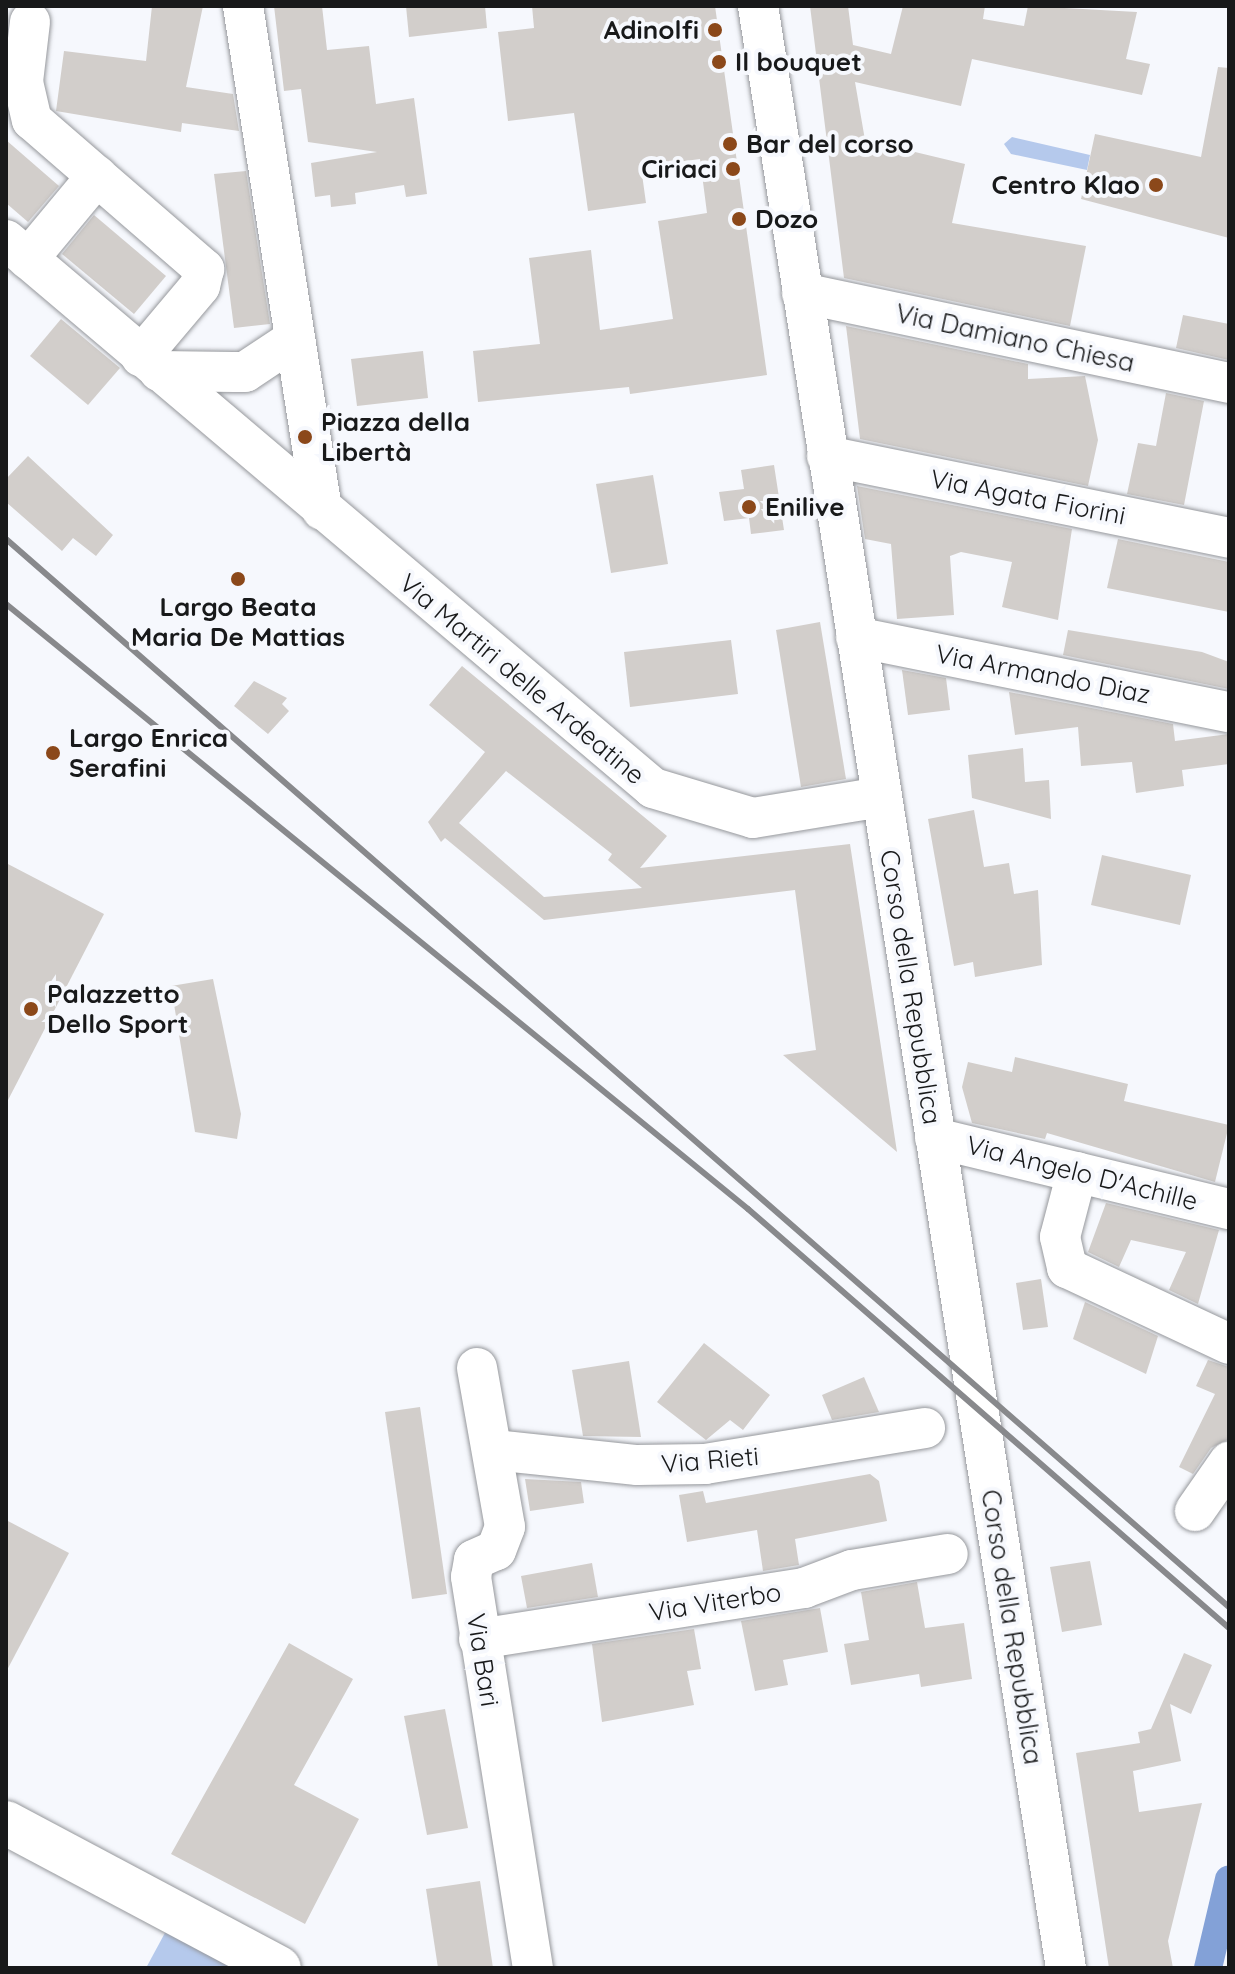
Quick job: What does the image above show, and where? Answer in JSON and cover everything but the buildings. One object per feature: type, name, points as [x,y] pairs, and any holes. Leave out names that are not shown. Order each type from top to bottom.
[{"type":"main road","points":[[6,1823],[279,1968]]},
{"type":"street","points":[[243,6],[290,342],[322,510]]},
{"type":"street","name":"Corso della Repubblica","points":[[758,6],[1066,1968]]},
{"type":"street","points":[[30,22],[23,82],[28,112],[204,269],[200,286],[150,364]]},
{"type":"street","points":[[97,176],[17,250],[322,510]]},
{"type":"street","name":"Via Damiano Chiesa","points":[[802,293],[1229,383]]},
{"type":"street","points":[[150,364],[245,372],[290,342]]},
{"type":"street","name":"Via Agata Fiorini","points":[[827,456],[1229,538]]},
{"type":"street","name":"Via Martiri delle Ardeatine","points":[[322,510],[653,788],[753,818],[881,797]]},
{"type":"street","name":"Via Armando Diaz","points":[[856,637],[1229,712]]},
{"type":"street","name":"Via Angelo D'Achille","points":[[935,1138],[1229,1209]]},
{"type":"street","points":[[1077,1172],[1060,1237],[1067,1268],[1229,1344]]},
{"type":"street","name":"Via Bari","points":[[477,1368],[494,1450],[504,1537],[472,1567],[479,1639],[533,1968]]},
{"type":"street","name":"Via Rieti","points":[[494,1450],[637,1465],[705,1464],[925,1428]]},
{"type":"street","points":[[1195,1511],[1229,1462]]},
{"type":"street","name":"Via Viterbo","points":[[479,1639],[804,1588],[852,1570],[948,1554]]},
{"type":"shaded area","points":[[1012,137],[1090,155],[1087,170],[1011,154],[1004,144]]},
{"type":"shaded area","points":[[166,1931],[237,1968],[146,1968]]},
{"type":"waterway","points":[[1208,1968],[1229,1879]]},
{"type":"railway","points":[[6,539],[1229,1607]]},
{"type":"railway","points":[[6,604],[748,1209],[1229,1628]]},
{"type":"place","name":"Adinolfi","points":[[715,30]]},
{"type":"place","name":"Il bouquet","points":[[719,62]]},
{"type":"place","name":"Bar del corso","points":[[730,144]]},
{"type":"place","name":"Ciriaci","points":[[733,169]]},
{"type":"place","name":"Centro Klao","points":[[1156,185]]},
{"type":"place","name":"Dozo","points":[[739,219]]},
{"type":"place","name":"Piazza della Libertà","points":[[305,437]]},
{"type":"place","name":"Enilive","points":[[749,507]]},
{"type":"place","name":"Largo Beata Maria De Mattias","points":[[238,579]]},
{"type":"place","name":"Largo Enrica Serafini","points":[[53,753]]},
{"type":"place","name":"Palazzetto Dello Sport","points":[[31,1009]]}]
